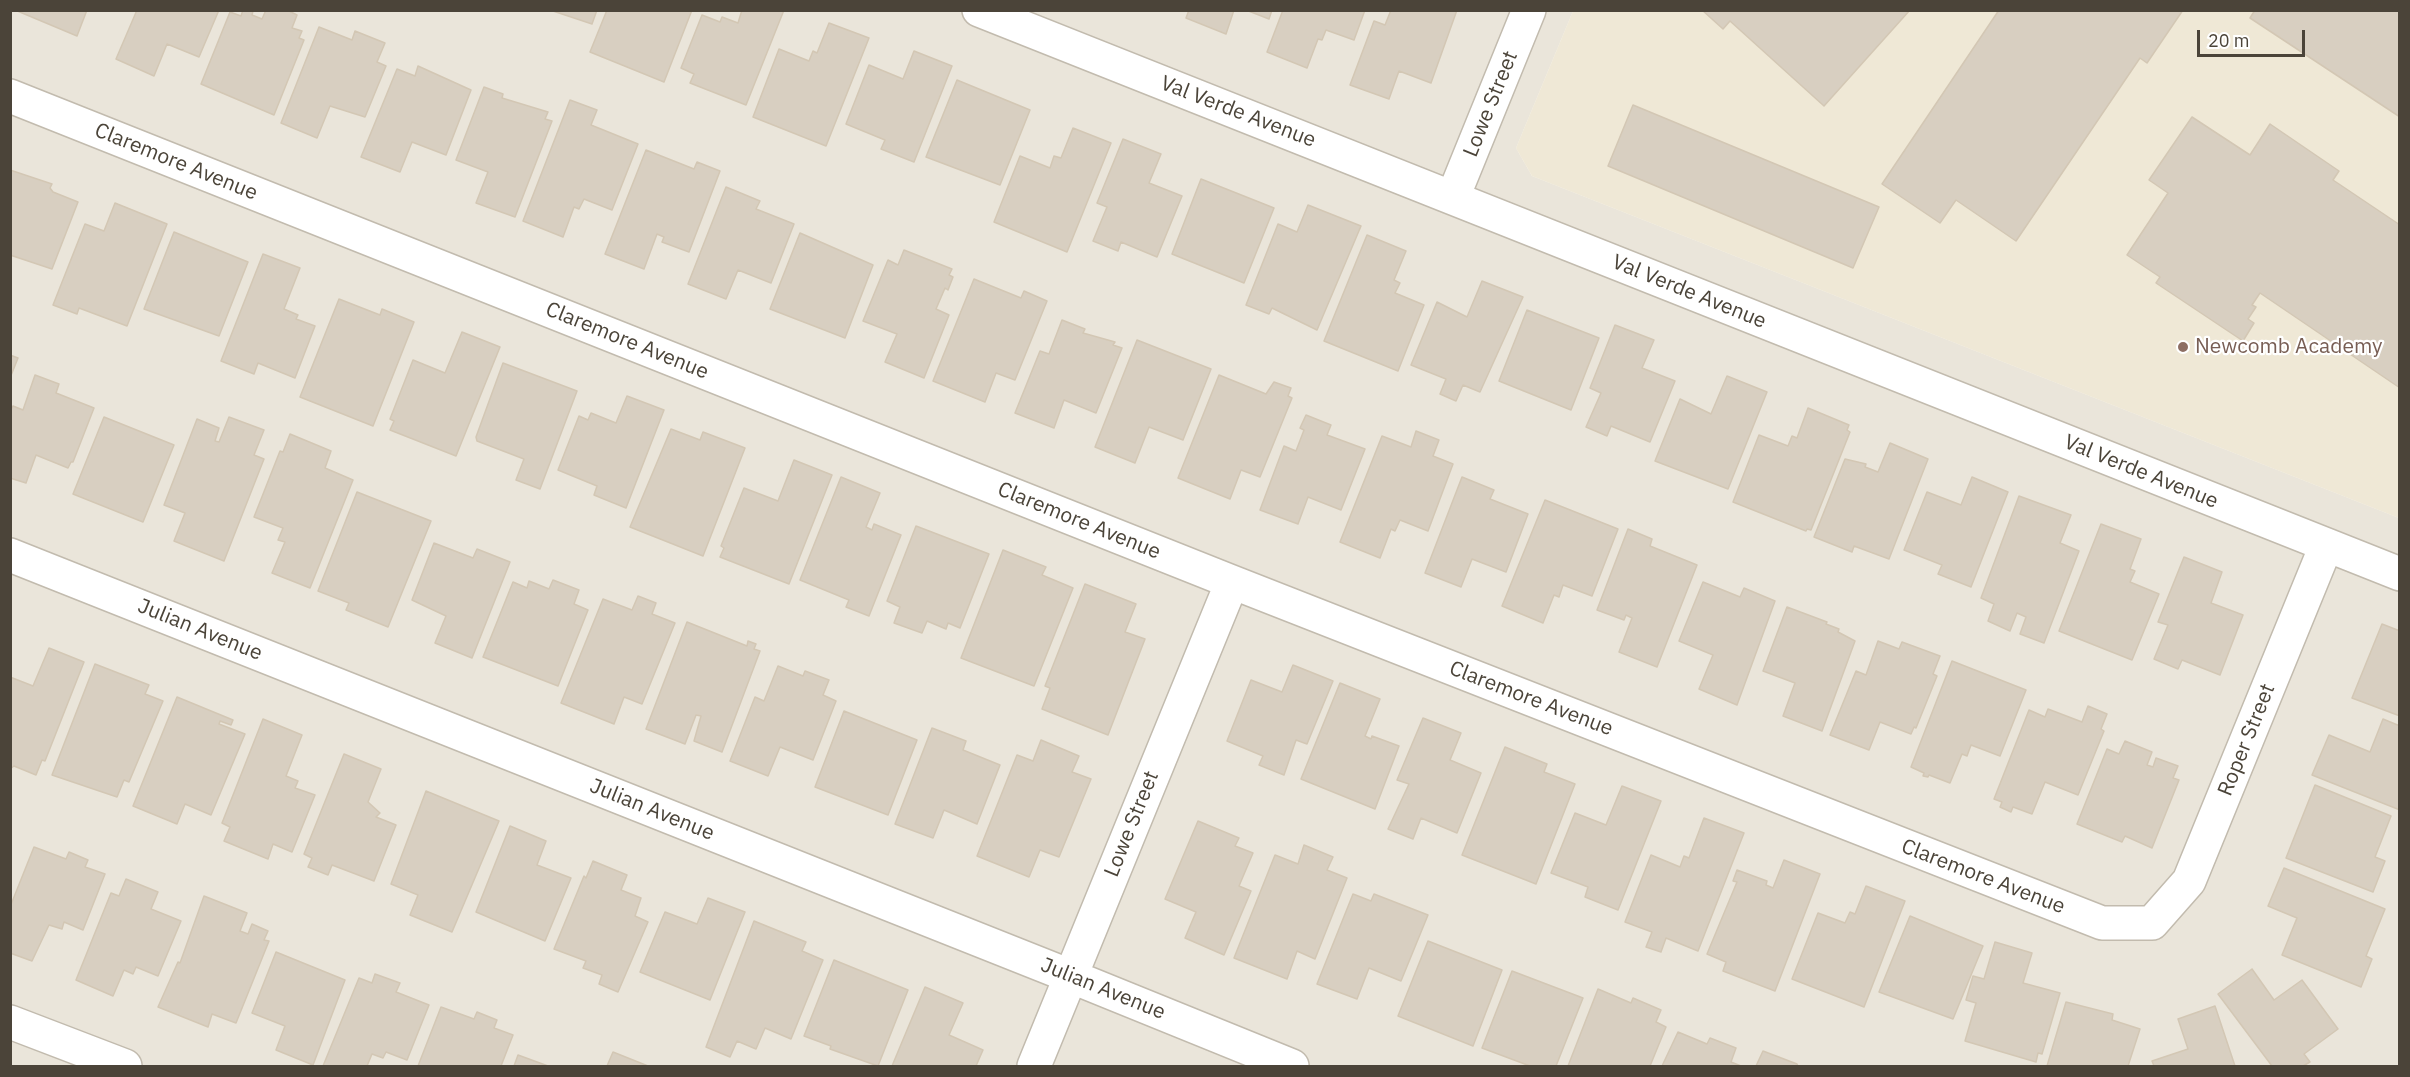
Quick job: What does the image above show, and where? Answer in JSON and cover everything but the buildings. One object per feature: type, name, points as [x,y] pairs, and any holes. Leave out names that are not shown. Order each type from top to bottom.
[{"type":"street","name":"Val Verde Avenue","points":[[979,10],[2400,574]]},
{"type":"street","name":"Lowe Street","points":[[1454,197],[1529,10]]},
{"type":"street","name":"Claremore Avenue","points":[[10,96],[1232,582],[2102,923],[2152,923]]},
{"type":"street","name":"Roper Street","points":[[2152,923],[2189,881],[2325,546]]},
{"type":"street","name":"Julian Avenue","points":[[10,555],[1292,1066]]},
{"type":"street","name":"Lowe Street","points":[[1035,1066],[1232,582]]},
{"type":"street","points":[[10,1022],[125,1066]]},
{"type":"shaded area","points":[[10,11],[1573,11],[1516,148],[1532,176],[2399,518],[2399,1066],[11,1066]]},
{"type":"shaded area","name":"Newcomb Academy","points":[[1573,11],[2399,11],[2399,518],[1532,176],[1516,148]]},
{"type":"place","name":"Newcomb Academy","points":[[2183,347]]}]
